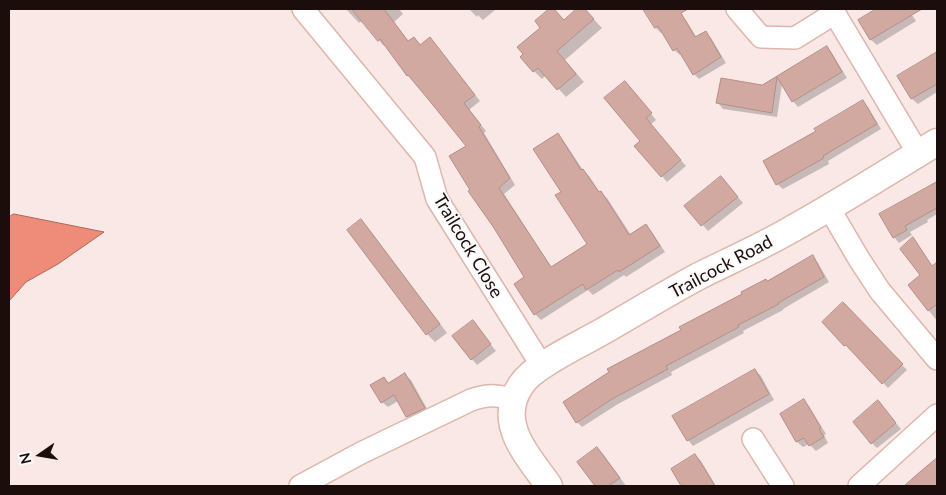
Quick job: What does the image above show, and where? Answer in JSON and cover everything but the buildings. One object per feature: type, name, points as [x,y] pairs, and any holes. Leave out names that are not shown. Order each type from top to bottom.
[{"type":"street","name":"Trailcock Close","points":[[303,9],[425,157],[437,199],[542,366]]},
{"type":"street","points":[[737,9],[761,37],[795,38],[833,11],[928,147]]},
{"type":"street","name":"Trailcock Road","points":[[514,399],[524,382],[542,366],[696,278],[764,245],[829,208],[928,147]]},
{"type":"street","points":[[829,208],[880,291],[937,359]]},
{"type":"street","points":[[300,486],[361,453],[471,400],[481,396],[492,395],[514,399],[511,414],[514,433],[549,486]]},
{"type":"street","points":[[859,486],[937,415]]},
{"type":"street","points":[[753,439],[783,486]]},
{"type":"shaded area","points":[[14,214],[104,232],[58,264],[26,282],[9,301],[9,217]]}]
